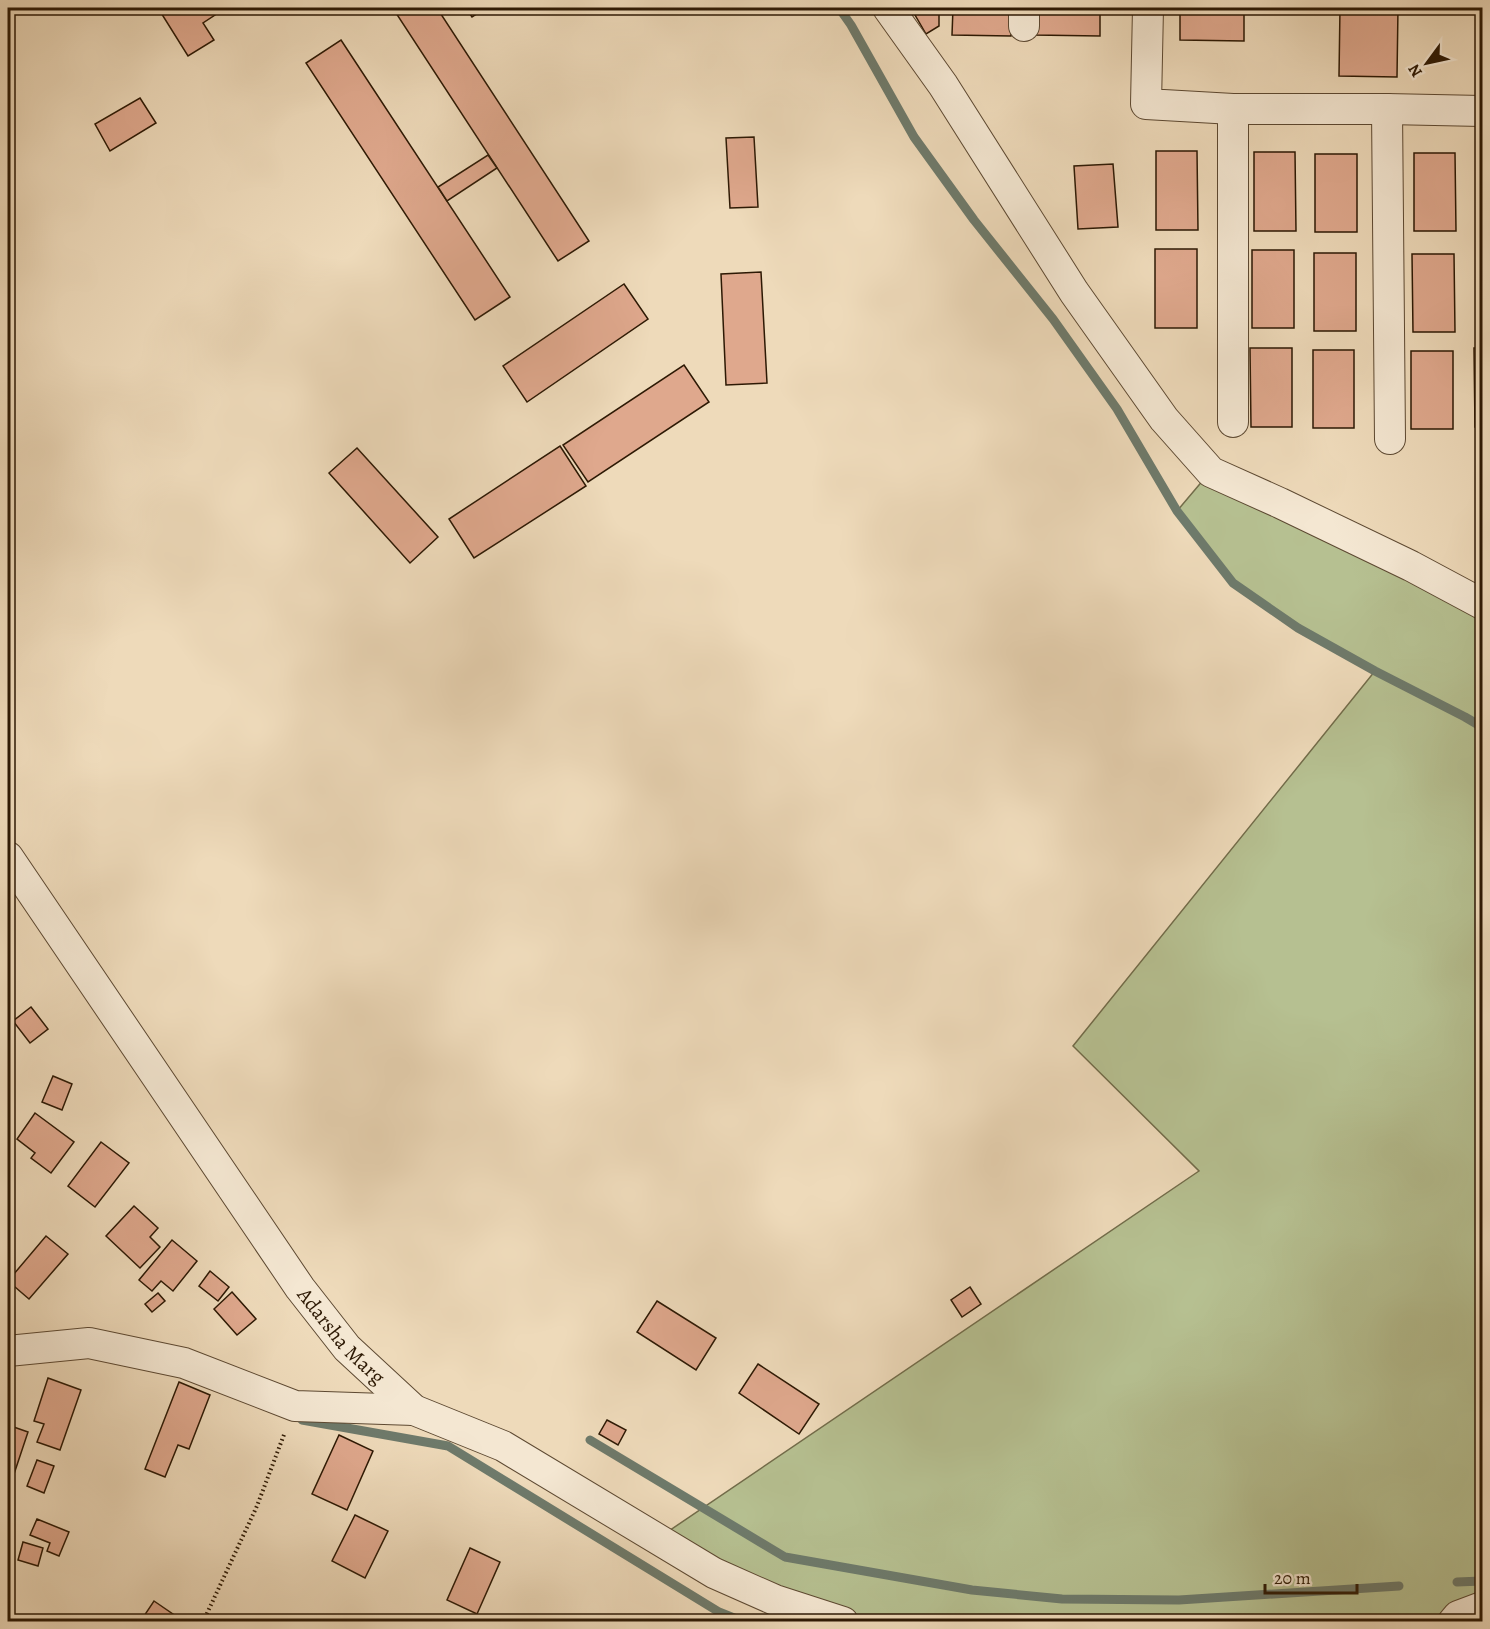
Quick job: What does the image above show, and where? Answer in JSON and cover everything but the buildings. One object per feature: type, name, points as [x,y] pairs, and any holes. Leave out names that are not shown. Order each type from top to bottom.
[{"type":"street","points":[[888,8],[943,85],[1074,292],[1164,419],[1210,472],[1280,502],[1401,561],[1482,604]]},
{"type":"street","points":[[1148,8],[1146,104],[1233,109],[1482,111]]},
{"type":"street","points":[[1233,109],[1233,422]]},
{"type":"street","points":[[1387,109],[1390,439]]},
{"type":"street","name":"Adarsha Marg","points":[[8,857],[300,1288],[347,1348],[414,1410],[502,1446],[714,1572],[775,1600],[843,1622]]},
{"type":"street","points":[[8,1351],[89,1342],[184,1363],[295,1406],[414,1410]]},
{"type":"street","points":[[1453,1622],[1458,1617],[1482,1607]]},
{"type":"path","points":[[203,1622],[257,1506],[295,1406]]},
{"type":"green space","points":[[1210,472],[1482,604],[1482,1607],[1453,1622],[843,1621],[657,1539],[1199,1171],[1073,1046],[1375,671],[1299,628],[1233,583],[1177,511]]},
{"type":"waterway","points":[[839,8],[851,25],[914,137],[974,220],[1053,319],[1117,409],[1177,511],[1233,583],[1298,628],[1482,727]]},
{"type":"waterway","points":[[302,1420],[448,1446],[719,1612],[744,1622]]},
{"type":"waterway","points":[[590,1440],[785,1557],[972,1590],[1062,1599],[1179,1600],[1399,1586]]},
{"type":"waterway","points":[[1457,1582],[1482,1581]]}]
